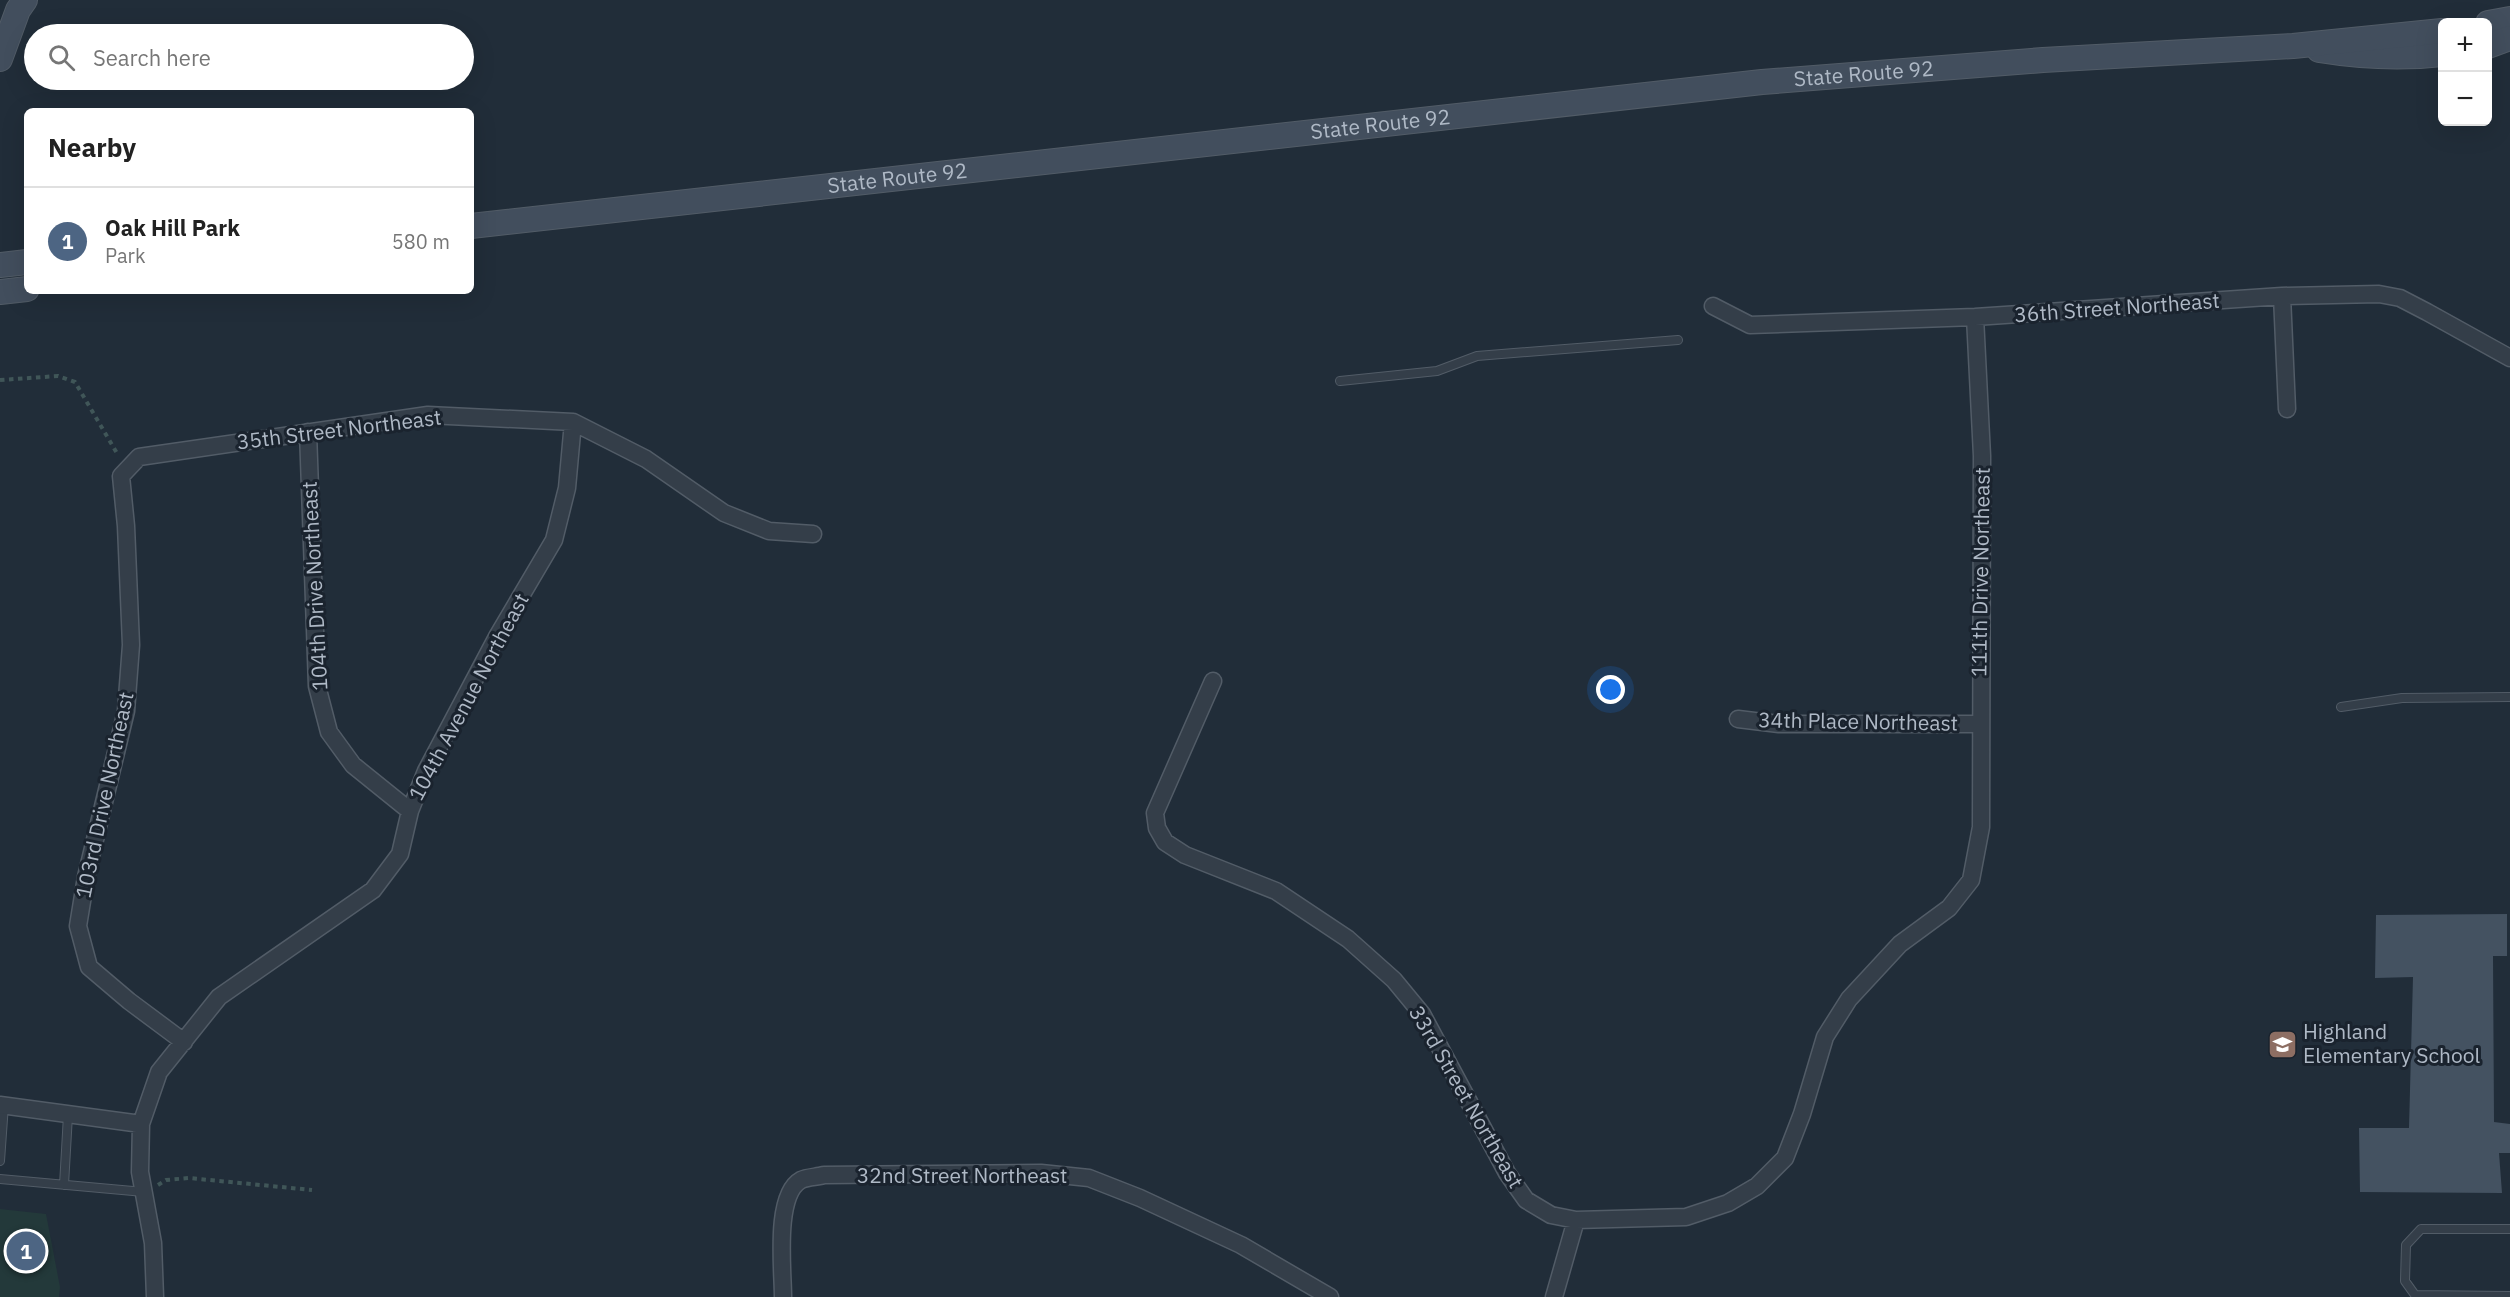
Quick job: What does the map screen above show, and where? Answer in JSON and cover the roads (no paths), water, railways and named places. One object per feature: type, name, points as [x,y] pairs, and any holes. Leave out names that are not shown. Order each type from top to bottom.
[{"type":"main road","points":[[0,59],[18,10],[25,0]]},
{"type":"main road","points":[[2492,22],[2510,18]]},
{"type":"main road","name":"State Route 92","points":[[474,226],[1762,82],[2043,60],[2293,46],[2438,31]]},
{"type":"main road","points":[[2492,44],[2510,39]]},
{"type":"main road","name":"State Route 92","points":[[2293,46],[2374,58],[2402,59],[2438,54]]},
{"type":"main road","points":[[0,265],[24,262]]},
{"type":"main road","points":[[0,280],[24,278]]},
{"type":"main road","points":[[0,292],[24,289]]},
{"type":"street","name":"36th Street Northeast","points":[[1713,306],[1750,325],[1975,317],[2348,292],[2379,294],[2400,298],[2510,358]]},
{"type":"street","points":[[2282,296],[2288,409]]},
{"type":"street","name":"111th Drive Northeast","points":[[1975,317],[1982,456],[1979,724],[1981,827]]},
{"type":"street","name":"35th Street Northeast","points":[[129,468],[139,457],[428,415],[573,422],[646,459],[724,513],[769,531],[813,534]]},
{"type":"street","name":"104th Avenue Northeast","points":[[155,1297],[153,1243],[140,1172],[141,1124],[159,1072],[219,997],[373,890],[400,854],[410,811],[426,771],[498,635],[554,540],[567,488],[573,422]]},
{"type":"street","name":"104th Drive Northeast","points":[[308,432],[317,686],[329,732],[353,765],[410,811]]},
{"type":"street","name":"103rd Drive Northeast","points":[[129,468],[121,476],[131,645],[126,711],[86,877],[78,926],[89,967],[129,1001],[184,1042]]},
{"type":"street","name":"33rd Street Northeast","points":[[1213,681],[1155,813],[1157,828],[1165,842],[1185,855],[1276,891],[1348,939],[1394,980],[1422,1014],[1506,1173],[1526,1200],[1551,1215],[1576,1220],[1686,1217],[1728,1203],[1757,1186],[1785,1158],[1802,1114],[1825,1037],[1831,1027],[1849,999],[1900,944],[1949,908],[1971,880],[1981,827]]},
{"type":"street","name":"34th Place Northeast","points":[[1738,719],[1779,723],[1979,724]]},
{"type":"street","points":[[2,1105],[141,1124]]},
{"type":"street","name":"32nd Street Northeast","points":[[783,1297],[783,1212],[788,1192],[801,1180],[824,1176],[1041,1173],[1089,1178],[1140,1198],[1241,1245],[1330,1297]]},
{"type":"street","points":[[1554,1297],[1576,1220]]},
{"type":"lane","points":[[1340,381],[1437,371],[1477,356],[1678,340]]},
{"type":"lane","points":[[2341,706],[2402,698],[2510,698]]},
{"type":"lane","points":[[0,1161],[2,1105]]},
{"type":"lane","points":[[64,1185],[68,1115]]},
{"type":"lane","points":[[0,1179],[144,1192]]},
{"type":"lane","points":[[2510,1229],[2421,1229],[2406,1245],[2405,1281],[2415,1295],[2510,1296]]},
{"type":"place","name":"Highland Elementary School","points":[[2282,1044]]},
{"type":"place","name":"Oak Hill Park","points":[[26,1251]]}]
